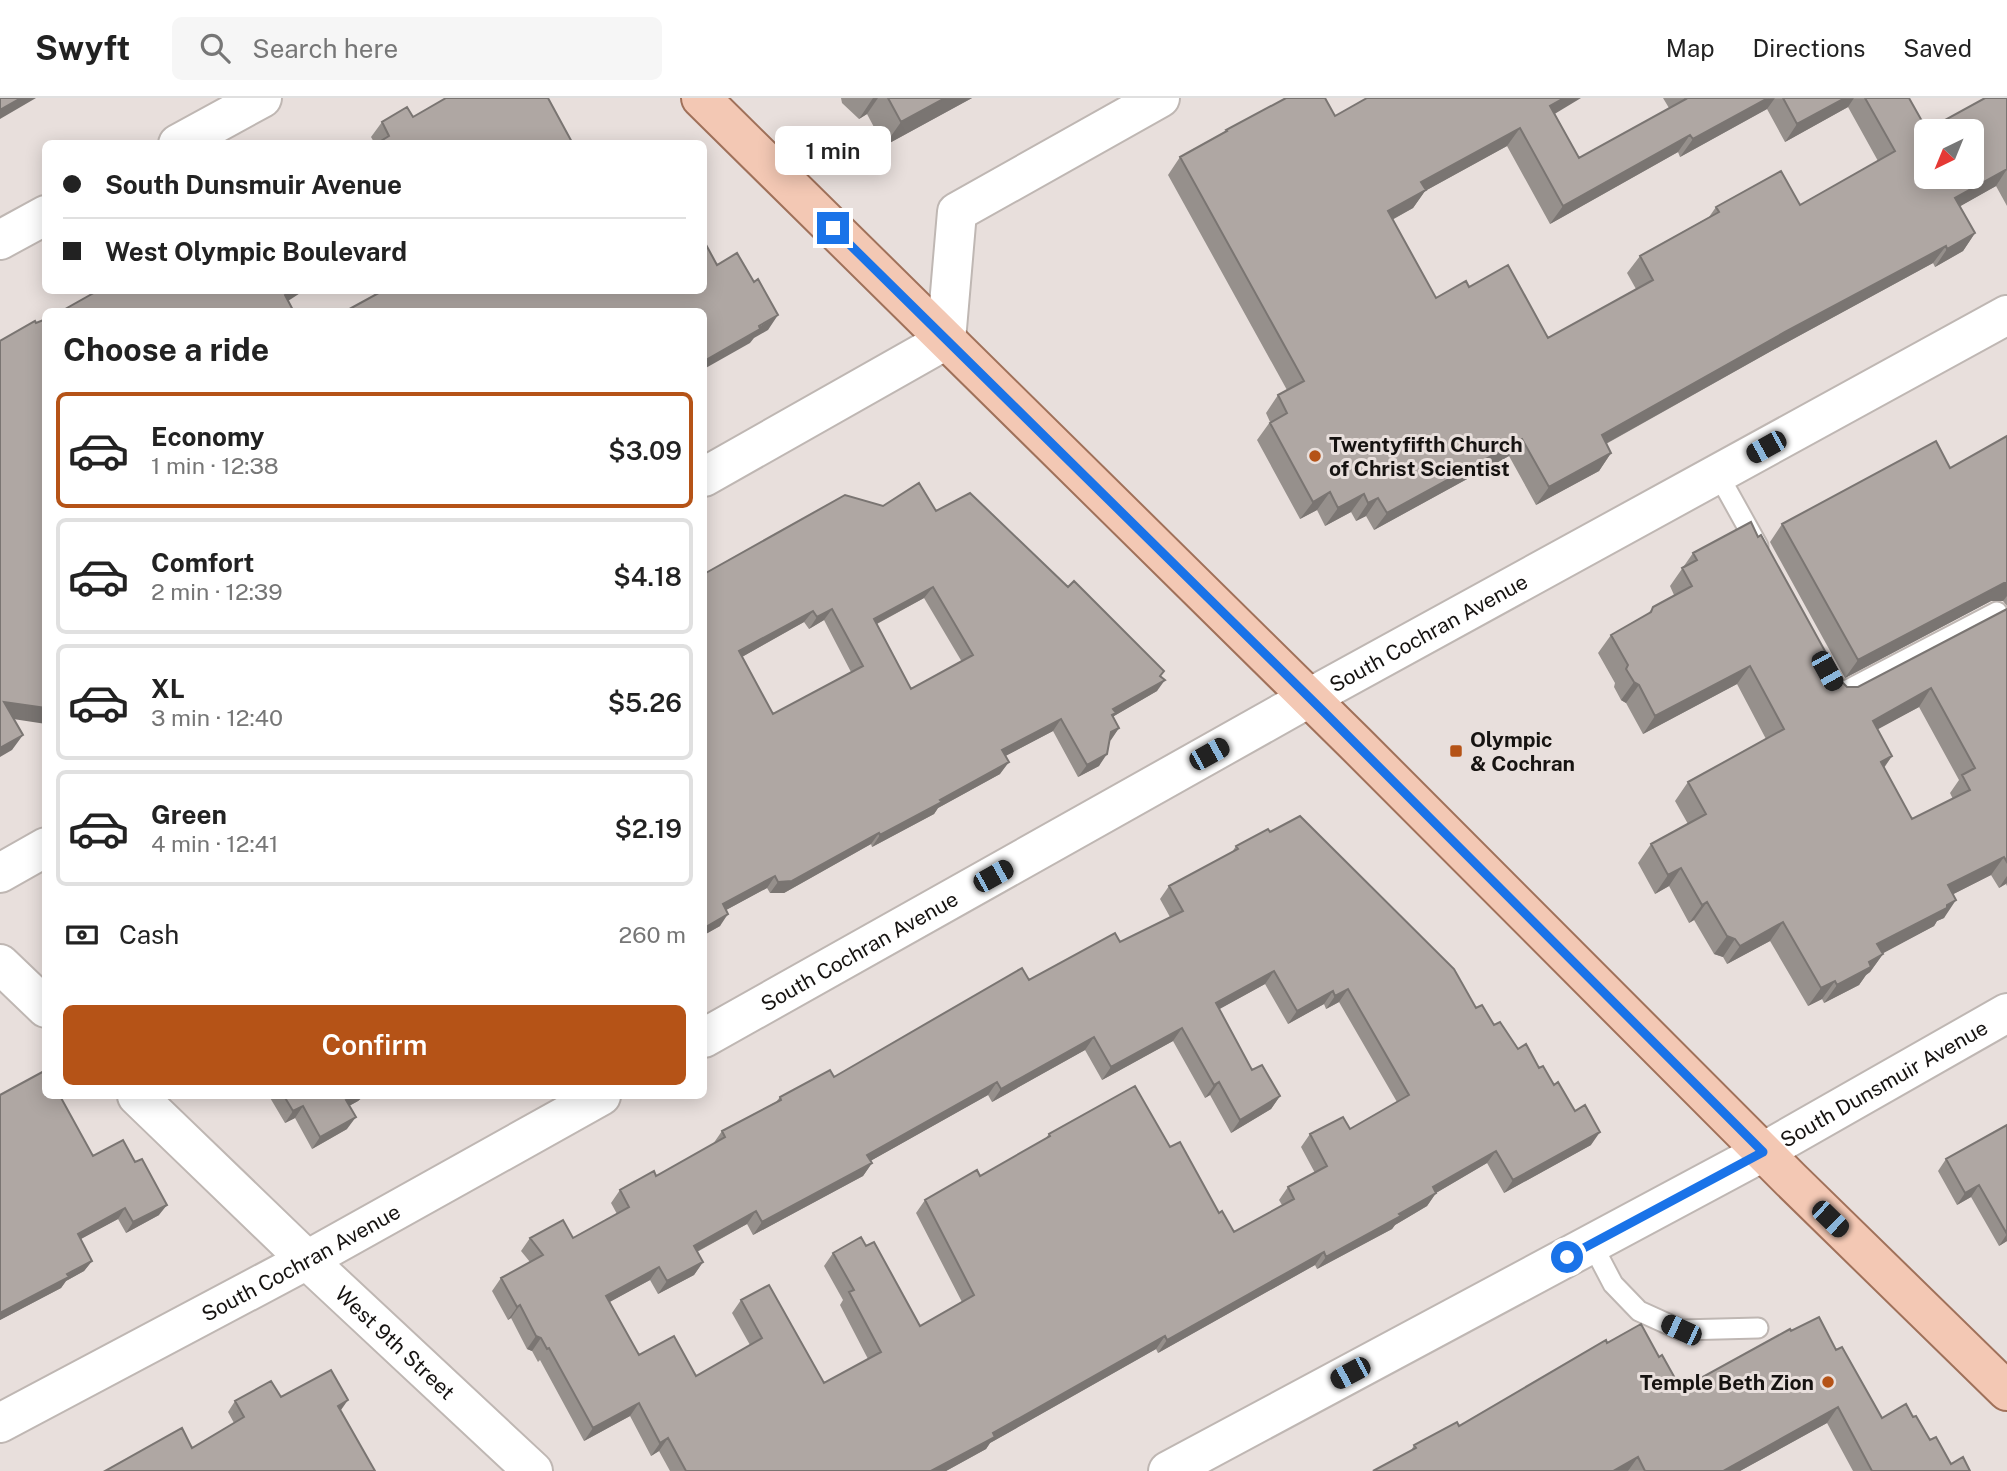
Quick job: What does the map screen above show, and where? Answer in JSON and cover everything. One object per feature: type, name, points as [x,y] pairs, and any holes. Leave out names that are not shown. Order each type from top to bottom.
[{"type":"main road","points":[[701,98],[2007,1391]]},
{"type":"street","points":[[185,140],[262,98]]},
{"type":"street","points":[[707,475],[946,340],[957,212],[1160,98]]},
{"type":"street","points":[[0,240],[42,217]]},
{"type":"street","name":"South Cochran Avenue","points":[[707,1036],[1309,698],[2007,315]]},
{"type":"street","points":[[0,873],[42,849]]},
{"type":"street","points":[[0,964],[42,1004]]},
{"type":"street","name":"South Dunsmuir Avenue","points":[[1168,1471],[1763,1152],[2007,1013]]},
{"type":"street","name":"West 9th Street","points":[[140,1099],[307,1260],[533,1471]]},
{"type":"street","name":"South Cochran Avenue","points":[[0,1423],[307,1260],[596,1099]]},
{"type":"lane","points":[[1718,474],[1768,564]]},
{"type":"lane","points":[[1827,671],[1840,694],[1997,612]]},
{"type":"lane","points":[[1592,1244],[1613,1284],[1639,1311],[1681,1330],[1758,1328]]},
{"type":"building","points":[[0,98],[21,98],[0,110]]},
{"type":"building","points":[[446,98],[548,98],[571,140],[382,140],[389,136],[382,122],[407,107],[413,117]]},
{"type":"building","points":[[888,98],[945,98],[901,122]]},
{"type":"building","points":[[1286,98],[1325,98],[1335,116],[1367,98],[1564,98],[1550,106],[1579,158],[1685,98],[1768,98],[1693,139],[1690,135],[1563,206],[1520,128],[1421,182],[1426,190],[1388,211],[1436,298],[1466,281],[1469,287],[1508,265],[1548,338],[1653,280],[1640,256],[1719,212],[1716,207],[1781,171],[1800,205],[1895,151],[1865,98],[1909,98],[1921,119],[1914,119],[1914,189],[1971,189],[1955,198],[1975,233],[1785,332],[1602,435],[1611,453],[1549,487],[1522,439],[1387,513],[1378,498],[1368,503],[1364,494],[1338,508],[1330,492],[1313,502],[1270,423],[1287,413],[1278,395],[1304,381],[1180,157]]},
{"type":"building","points":[[1783,98],[1845,98],[1797,124]]},
{"type":"building","points":[[1985,98],[2007,98],[2007,169],[1984,182],[1984,119],[1947,119]]},
{"type":"building","points":[[707,247],[717,265],[737,253],[754,282],[758,279],[778,315],[759,326],[760,329],[707,359],[707,308],[351,308],[377,294],[707,294]]},
{"type":"building","points":[[92,294],[286,294],[292,308],[67,308]]},
{"type":"building","points":[[35,321],[42,321],[42,707],[4,702],[23,735],[0,748],[0,341]]},
{"type":"building","points":[[2007,436],[2007,583],[1858,660],[1782,524],[1936,441],[1950,468]]},
{"type":"building","points":[[919,483],[936,511],[970,493],[1068,587],[1074,581],[1164,671],[1160,676],[1165,680],[1113,709],[1116,713],[1112,715],[1119,728],[1111,732],[1107,754],[1087,765],[1061,719],[1002,750],[1009,762],[940,800],[942,802],[792,881],[778,882],[775,876],[723,904],[728,914],[707,926],[707,572],[845,495],[883,506]],"holes":[[[933,587],[973,655],[911,689],[874,619]],[[832,609],[863,666],[773,714],[739,651],[813,611],[817,617]]]},
{"type":"building","points":[[1751,522],[1758,537],[1761,535],[1847,687],[1858,687],[2007,609],[2007,862],[2004,857],[1948,885],[1956,900],[1947,905],[1947,908],[1877,944],[1883,954],[1869,962],[1871,967],[1837,985],[1835,981],[1821,988],[1783,922],[1740,946],[1735,939],[1727,936],[1707,902],[1702,905],[1681,868],[1668,875],[1651,844],[1706,814],[1688,782],[1784,729],[1750,666],[1655,716],[1639,685],[1626,669],[1628,665],[1611,635],[1651,612],[1653,607],[1692,586],[1682,568],[1697,560],[1693,553]],"holes":[[[1931,688],[1975,768],[1962,775],[1970,790],[1912,819],[1881,762],[1892,756],[1873,721]]]},
{"type":"building","points":[[1300,816],[1454,969],[1476,1008],[1482,1005],[1494,1025],[1500,1022],[1518,1049],[1526,1044],[1539,1068],[1543,1066],[1554,1085],[1558,1082],[1575,1111],[1585,1105],[1600,1132],[1513,1180],[1496,1151],[1433,1187],[1436,1193],[1399,1214],[1401,1216],[1326,1257],[1324,1252],[1167,1340],[1165,1336],[993,1433],[995,1437],[931,1471],[686,1471],[668,1438],[660,1443],[639,1403],[593,1428],[549,1348],[536,1336],[520,1305],[517,1307],[501,1278],[543,1255],[530,1238],[563,1220],[573,1238],[629,1207],[620,1190],[654,1171],[656,1176],[725,1137],[722,1131],[781,1100],[780,1097],[830,1070],[834,1077],[1022,968],[1029,980],[1115,933],[1120,942],[1183,911],[1169,886],[1238,849],[1236,846],[1268,829],[1270,832]],"holes":[[[1274,971],[1297,1011],[1333,991],[1335,996],[1348,989],[1409,1095],[1350,1129],[1343,1117],[1310,1134],[1327,1166],[1288,1187],[1294,1199],[1234,1232],[1222,1211],[1219,1213],[1180,1142],[1170,1147],[1135,1086],[980,1176],[977,1170],[925,1200],[974,1295],[920,1326],[874,1242],[866,1246],[861,1237],[833,1253],[854,1290],[849,1292],[881,1352],[824,1383],[769,1285],[741,1300],[762,1338],[696,1376],[674,1336],[639,1355],[606,1296],[659,1267],[667,1281],[703,1262],[694,1246],[756,1211],[762,1222],[872,1163],[867,1155],[997,1082],[1001,1089],[1094,1037],[1111,1067],[1182,1028],[1214,1085],[1219,1082],[1240,1120],[1280,1096],[1262,1065],[1252,1070],[1216,1003]]]},
{"type":"building","points":[[42,1072],[42,1099],[62,1099],[93,1156],[123,1140],[135,1162],[142,1159],[167,1205],[133,1222],[125,1208],[78,1234],[92,1261],[67,1274],[69,1277],[0,1313],[0,1095]]},
{"type":"building","points":[[286,1099],[348,1099],[346,1100],[356,1117],[320,1137],[303,1106],[293,1111]]},
{"type":"building","points":[[2007,1125],[2007,1234],[1979,1185],[1965,1193],[1946,1159]]},
{"type":"building","points":[[1819,1317],[1836,1350],[1842,1347],[1882,1418],[1906,1404],[1930,1440],[1936,1437],[1951,1464],[1963,1457],[1970,1471],[1872,1471],[1838,1407],[1723,1471],[1645,1471],[1638,1457],[1613,1471],[1373,1471],[1416,1448],[1414,1445],[1457,1422],[1459,1426],[1606,1340],[1607,1343],[1641,1324],[1681,1389],[1790,1329],[1791,1331]]},
{"type":"building","points":[[331,1370],[348,1400],[338,1406],[375,1471],[105,1471],[182,1428],[192,1448],[244,1417],[235,1401],[271,1381],[281,1397]]},
{"type":"place","name":"Twentyfifth Church of Christ Scientist","points":[[1315,456]]},
{"type":"place","name":"Olympic & Cochran","points":[[1456,751]]},
{"type":"place","name":"Temple Beth Zion","points":[[1828,1382]]},
{"type":"route","points":[[833,228],[1325,713],[1763,1152],[1567,1257]]}]
